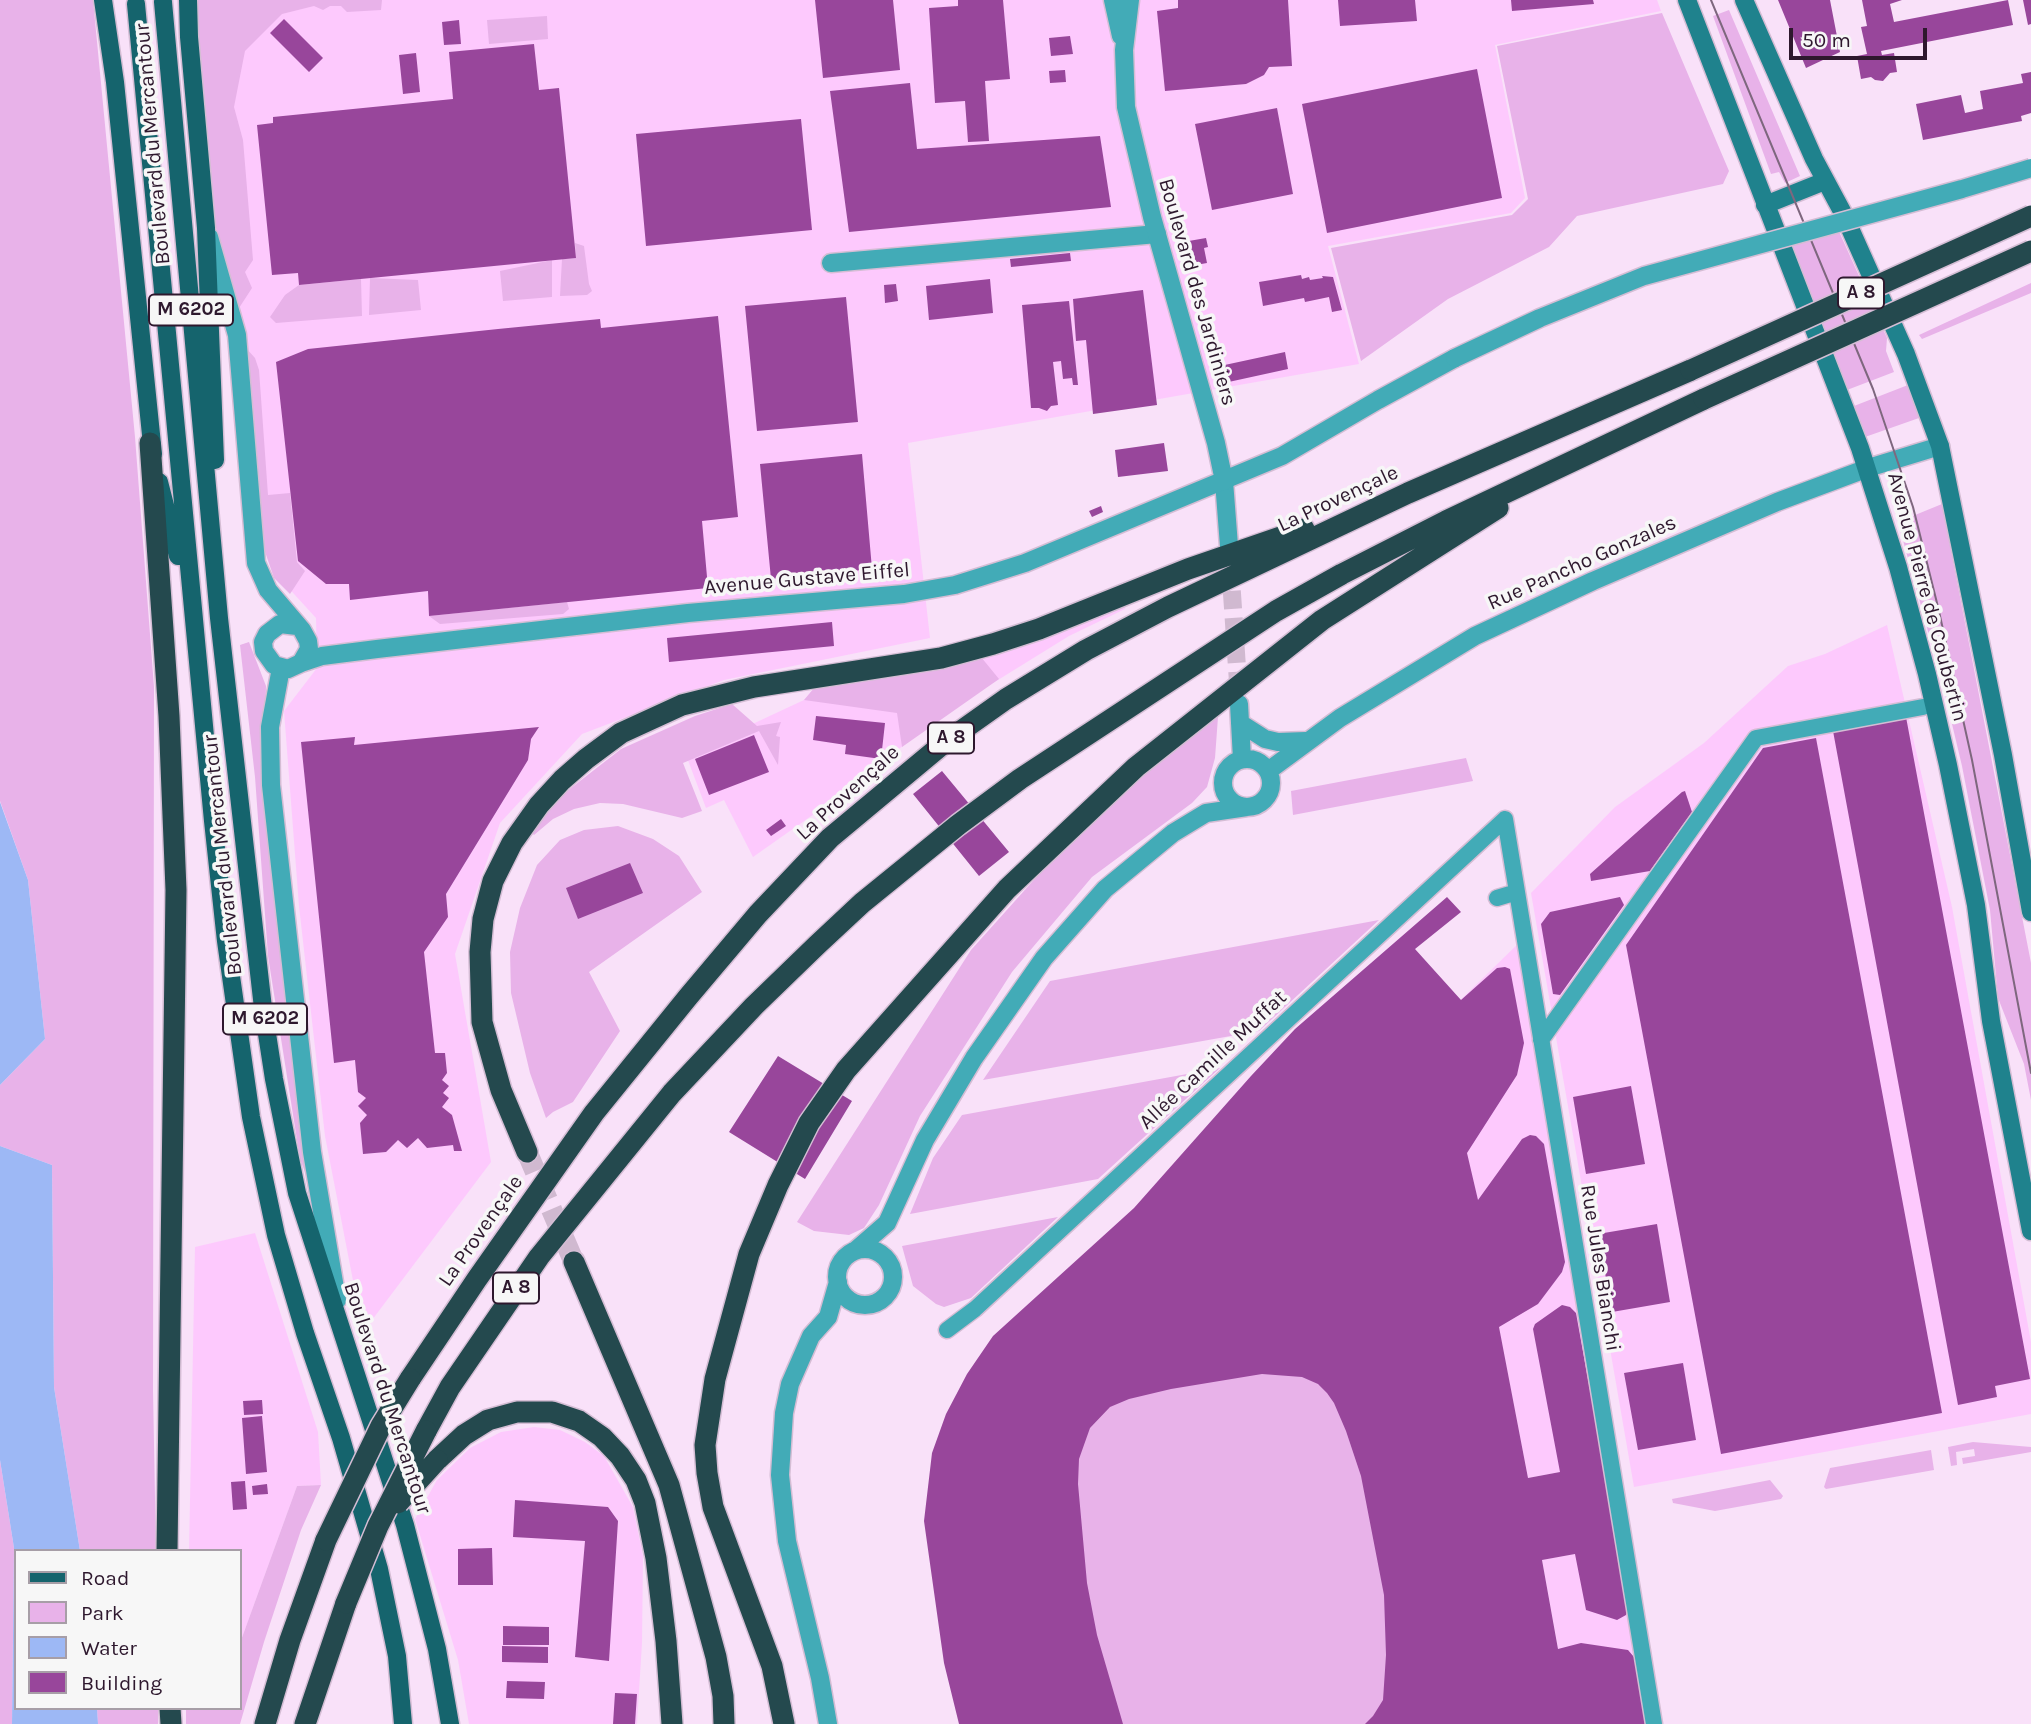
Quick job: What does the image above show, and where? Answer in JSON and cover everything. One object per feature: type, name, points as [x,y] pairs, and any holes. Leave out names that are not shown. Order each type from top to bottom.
[{"type":"highway","name":"La Provençale","points":[[265,1724],[290,1640],[326,1540],[381,1426],[410,1379],[477,1279],[627,1071],[758,914],[830,838],[944,743],[1006,699],[1086,650],[1260,562],[1408,493],[1690,370],[2031,216]]},
{"type":"highway","name":"A 8","points":[[305,1724],[346,1603],[378,1526],[450,1387],[539,1257],[663,1104],[754,1006],[862,903],[1020,779],[1276,611],[1342,573],[1704,399],[2031,251]]},
{"type":"highway","points":[[150,443],[169,716],[176,890],[167,1549]]},
{"type":"highway","points":[[784,1724],[772,1666],[713,1507],[706,1473],[705,1445],[715,1380],[749,1254],[778,1185],[809,1123],[846,1070],[1007,889],[1136,767],[1322,620],[1449,541],[1549,474]]},
{"type":"highway","points":[[527,1152],[501,1090],[482,1022],[480,951],[483,919],[493,881],[512,843],[539,805],[586,758],[621,733],[682,705],[754,687],[941,658],[993,644],[1039,629],[1188,569],[1408,493]]},
{"type":"highway","points":[[574,1262],[669,1485],[716,1657],[723,1696],[724,1724]]},
{"type":"highway","points":[[378,1526],[437,1460],[464,1435],[488,1420],[517,1412],[552,1412],[579,1421],[602,1437],[620,1457],[636,1480],[645,1503],[656,1558],[672,1724]]},
{"type":"main road","points":[[103,0],[115,82],[150,443],[192,614]]},
{"type":"main road","points":[[114,0],[115,82]]},
{"type":"main road","points":[[188,0],[206,228],[214,376],[219,618]]},
{"type":"main road","name":"Avenue Pierre de Coubertin","points":[[1686,0],[1868,468],[1898,567],[1948,765],[1976,905],[1991,1021],[2031,1231]]},
{"type":"main road","name":"Avenue Pierre de Coubertin","points":[[1744,0],[1814,159],[1844,215],[1906,354],[1940,446],[2003,755],[2031,912]]},
{"type":"main road","name":"Boulevard du Mercantour","points":[[163,2],[219,618],[263,1008],[276,1091],[296,1193],[405,1525],[437,1649],[450,1724]]},
{"type":"main road","name":"Boulevard du Mercantour","points":[[136,4],[192,614],[223,914],[251,1117],[276,1235],[305,1333],[341,1438],[379,1569],[397,1656],[404,1724]]},
{"type":"main road","points":[[1765,205],[1825,181]]},
{"type":"street","name":"Boulevard des Jardiniers","points":[[1113,0],[1124,50]]},
{"type":"street","name":"Boulevard des Jardiniers","points":[[1130,0],[1124,50],[1126,107],[1138,166],[1216,443],[1224,481],[1229,546]]},
{"type":"street","name":"Avenue Gustave Eiffel","points":[[301,663],[322,656],[377,649],[688,613],[904,594],[955,585],[1026,563],[1282,456],[1455,358],[1540,318],[1644,276],[2031,168]]},
{"type":"street","points":[[206,228],[237,335],[256,563],[268,590],[306,635],[308,641],[309,649],[301,663],[295,667],[281,668],[267,659],[264,642],[267,634],[280,624],[297,626]]},
{"type":"street","points":[[831,264],[1157,234]]},
{"type":"street","name":"Rue Pancho Gonzales","points":[[1268,771],[1340,718],[1475,636],[1593,581],[1765,507],[1868,468],[1940,446]]},
{"type":"street","name":"Avenue Gustave Eiffel","points":[[308,641],[342,648],[377,649]]},
{"type":"street","points":[[281,668],[270,727],[271,785],[312,1152],[342,1338]]},
{"type":"street","points":[[1239,704],[1242,759]]},
{"type":"street","points":[[1541,1040],[1756,738],[1923,707]]},
{"type":"street","points":[[1240,723],[1265,739],[1278,742],[1306,741]]},
{"type":"street","points":[[867,1304],[851,1301],[841,1290],[837,1274],[843,1259],[887,1223],[925,1140],[974,1058],[1044,958],[1105,889],[1173,833],[1206,813],[1247,807],[1262,801],[1271,787],[1268,771],[1254,760],[1242,759],[1228,767],[1206,813]]},
{"type":"street","points":[[1222,783],[1227,797],[1239,806],[1247,807]]},
{"type":"street","name":"Rue Jules Bianchi","points":[[1505,819],[1654,1724]]},
{"type":"street","name":"Allée Camille Muffat","points":[[947,1330],[985,1299],[1505,819]]},
{"type":"street","points":[[1497,898],[1517,892]]},
{"type":"street","points":[[828,1317],[876,1303],[884,1297],[893,1282],[887,1223]]},
{"type":"street","points":[[856,1251],[873,1250],[880,1253],[886,1258],[893,1274]]},
{"type":"street","points":[[828,1724],[820,1678],[787,1541],[780,1475],[784,1413],[790,1384],[811,1336],[828,1317],[838,1282]]},
{"type":"shaded area","points":[[199,0],[1657,0],[1661,11],[1495,45],[1525,198],[1511,213],[1328,246],[1359,364],[908,443],[930,638],[724,680],[582,734],[500,823],[455,954],[491,1162],[363,1332],[325,1136],[299,906],[284,711],[317,668],[316,618],[273,571],[261,516]]},
{"type":"shaded area","points":[[1126,604],[1125,609],[1069,636],[985,688],[753,857],[724,800],[706,808],[686,755],[804,700],[815,687]]},
{"type":"shaded area","points":[[1887,625],[1952,907],[2031,1342],[2031,1414],[1634,1487],[1531,893],[1615,807],[1704,743],[1788,666],[1825,654]]},
{"type":"shaded area","points":[[1525,937],[1654,1724],[1545,1654],[1558,1648],[1542,1560],[1575,1554],[1560,1472],[1528,1478],[1499,1328],[1324,1133]]},
{"type":"shaded area","points":[[255,1233],[318,1432],[321,1485],[297,1486],[242,1637],[242,1549],[189,1549],[195,1247]]},
{"type":"shaded area","points":[[534,1427],[560,1430],[585,1442],[604,1456],[633,1507],[643,1556],[642,1643],[637,1724],[469,1724],[458,1660],[415,1519],[437,1480],[470,1448],[501,1432]]},
{"type":"green space","points":[[0,0],[93,0],[135,437],[154,687],[153,1391],[156,1549],[80,1549],[54,1387],[52,1165],[0,1146],[0,1085],[45,1039],[28,880],[0,801]]},
{"type":"green space","points":[[197,0],[382,0],[381,10],[347,12],[341,6],[330,6],[323,10],[314,6],[282,14],[245,51],[234,107],[243,140],[253,260],[245,272],[252,288],[239,308],[214,221],[200,94]]},
{"type":"green space","points":[[1729,10],[1800,176],[1785,183],[1779,172],[1771,174],[1713,16]]},
{"type":"green space","points":[[1662,13],[1729,171],[1723,184],[1577,216],[1549,247],[1448,299],[1361,361],[1331,248],[1512,215],[1528,199],[1497,46]]},
{"type":"green space","points":[[547,16],[548,39],[489,44],[487,20]]},
{"type":"green space","points":[[1837,227],[1887,338],[1886,351],[1894,372],[1847,390],[1788,243]]},
{"type":"green space","points":[[575,243],[584,246],[592,291],[587,295],[560,296],[562,259],[576,258]]},
{"type":"green space","points":[[552,260],[552,297],[503,301],[500,271]]},
{"type":"green space","points":[[370,278],[418,280],[421,310],[369,315]]},
{"type":"green space","points":[[361,279],[362,316],[276,323],[270,317],[285,295],[299,285]]},
{"type":"green space","points":[[2031,283],[2031,293],[1922,339],[1919,335]]},
{"type":"green space","points":[[245,347],[255,358],[259,370],[268,495],[290,493],[297,562],[305,571],[290,594],[274,578],[263,546]]},
{"type":"green space","points":[[1908,385],[1919,418],[1865,437],[1854,406]]},
{"type":"green space","points":[[1942,504],[2031,963],[2031,1100],[2024,1064],[1998,998],[1990,910],[1962,766],[1898,522]]},
{"type":"green space","points":[[567,602],[569,609],[563,614],[440,624],[429,616]]},
{"type":"green space","points":[[249,642],[266,686],[264,779],[308,1180],[300,1159],[268,956],[255,777],[240,645]]},
{"type":"green space","points":[[981,657],[999,679],[902,747],[897,713],[804,700],[815,687]]},
{"type":"green space","points":[[732,704],[757,726],[781,722],[776,736],[780,737],[778,765],[759,731],[683,763],[702,811],[682,818],[623,804],[600,803],[574,809],[553,819],[534,835],[531,832],[562,795],[621,749],[695,716]]},
{"type":"green space","points":[[1218,717],[1215,758],[1207,787],[1192,803],[1092,877],[1012,972],[920,1116],[879,1205],[864,1228],[849,1235],[814,1231],[797,1222],[971,950],[1049,863],[1140,777]]},
{"type":"green space","points":[[1466,758],[1473,781],[1293,815],[1291,791]]},
{"type":"green space","points":[[618,826],[653,839],[679,856],[702,892],[589,972],[620,1031],[573,1102],[546,1118],[530,1073],[511,993],[510,952],[520,908],[537,865],[560,840],[584,830]]},
{"type":"green space","points":[[1379,920],[1259,1031],[983,1080],[1050,981]]},
{"type":"green space","points":[[1220,1068],[1098,1179],[910,1214],[933,1158],[962,1115]]},
{"type":"green space","points":[[1058,1217],[971,1298],[944,1307],[913,1286],[902,1246]]},
{"type":"green space","points":[[1302,1268],[1489,1724],[1009,1724],[1011,1354]]},
{"type":"green space","points":[[1973,1442],[2031,1447],[2031,1452],[1963,1464],[1962,1458],[1975,1456],[1974,1449],[1956,1452],[1957,1465],[1951,1466],[1948,1447]]},
{"type":"green space","points":[[1931,1450],[1934,1470],[1826,1489],[1824,1487],[1830,1468]]},
{"type":"green space","points":[[0,1460],[14,1548],[12,1724],[0,1724]]},
{"type":"green space","points":[[1770,1480],[1783,1496],[1781,1499],[1715,1511],[1673,1503],[1672,1499]]},
{"type":"green space","points":[[321,1485],[301,1530],[240,1724],[186,1724],[186,1710],[242,1710],[242,1637],[297,1486]]},
{"type":"green space","points":[[97,1710],[158,1710],[158,1724],[98,1724]]},
{"type":"water","points":[[0,802],[28,880],[45,1039],[0,1085]]},
{"type":"water","points":[[0,1146],[52,1165],[54,1387],[80,1549],[14,1549],[14,1710],[97,1710],[98,1724],[12,1724],[14,1548],[0,1460]]},
{"type":"building","points":[[815,0],[893,0],[900,70],[823,78]]},
{"type":"building","points":[[958,0],[1003,0],[1010,79],[985,81],[989,141],[968,142],[965,101],[935,103],[929,8],[958,6]]},
{"type":"building","points":[[1178,0],[1288,0],[1292,66],[1269,67],[1264,75],[1246,84],[1165,91],[1157,11],[1178,8]]},
{"type":"building","points":[[1338,0],[1415,0],[1417,21],[1340,26]]},
{"type":"building","points":[[1511,0],[1593,0],[1594,4],[1512,11]]},
{"type":"building","points":[[1778,0],[1830,0],[1840,52],[1806,68]]},
{"type":"building","points":[[1862,0],[1902,0],[1890,4],[1894,22],[2008,0],[2013,25],[1881,51],[1882,55],[1894,53],[1897,72],[1890,73],[1883,81],[1871,77],[1861,79],[1857,56],[1867,54],[1861,27],[1867,26]]},
{"type":"building","points":[[2023,0],[2031,0],[2031,24],[2028,25]]},
{"type":"building","points":[[284,19],[323,58],[309,72],[270,33]]},
{"type":"building","points":[[459,20],[461,44],[444,45],[442,22]]},
{"type":"building","points":[[1070,36],[1073,54],[1051,56],[1049,38]]},
{"type":"building","points":[[534,44],[539,90],[559,88],[576,258],[299,285],[298,273],[272,275],[257,125],[273,123],[273,117],[453,99],[449,52]]},
{"type":"building","points":[[416,53],[420,92],[403,94],[399,55]]},
{"type":"building","points":[[1477,69],[1502,198],[1327,233],[1302,104]]},
{"type":"building","points":[[1065,70],[1066,82],[1050,83],[1049,71]]},
{"type":"building","points":[[2031,72],[2031,113],[2021,116],[2022,121],[1923,140],[1916,104],[1961,95],[1965,113],[1983,109],[1980,91],[2023,83],[2021,74]]},
{"type":"building","points":[[910,83],[917,149],[1100,136],[1111,207],[849,232],[830,91]]},
{"type":"building","points":[[1277,108],[1293,194],[1212,210],[1195,124]]},
{"type":"building","points":[[801,119],[812,230],[646,246],[636,134]]},
{"type":"building","points":[[1206,238],[1208,247],[1204,248],[1207,263],[1190,266],[1183,242]]},
{"type":"building","points":[[1070,253],[1071,261],[1011,267],[1010,259]]},
{"type":"building","points":[[1301,275],[1302,279],[1309,277],[1310,280],[1323,278],[1322,276],[1333,277],[1342,310],[1332,312],[1329,297],[1305,302],[1304,298],[1263,306],[1259,282]]},
{"type":"building","points":[[990,279],[993,313],[929,320],[926,286]]},
{"type":"building","points":[[896,284],[898,301],[885,303],[884,285]]},
{"type":"building","points":[[1143,290],[1157,405],[1093,414],[1086,340],[1076,341],[1073,299]]},
{"type":"building","points":[[846,297],[858,422],[757,431],[745,306]]},
{"type":"building","points":[[1069,301],[1078,385],[1073,385],[1072,378],[1063,379],[1061,361],[1053,362],[1058,405],[1051,406],[1047,411],[1031,408],[1022,305]]},
{"type":"building","points":[[718,316],[738,517],[702,521],[708,588],[429,616],[428,591],[350,600],[349,584],[326,584],[298,561],[276,362],[308,349],[498,329],[600,319],[601,328]]},
{"type":"building","points":[[1285,352],[1288,369],[1224,383],[1220,366]]},
{"type":"building","points":[[1164,443],[1168,471],[1118,477],[1115,450]]},
{"type":"building","points":[[862,454],[872,569],[771,579],[760,464]]},
{"type":"building","points":[[1101,506],[1103,512],[1092,517],[1089,511]]},
{"type":"building","points":[[832,622],[834,646],[669,662],[667,638]]},
{"type":"building","points":[[816,716],[885,723],[881,759],[845,754],[846,745],[813,740]]},
{"type":"building","points":[[1906,717],[2030,1379],[1995,1386],[1997,1397],[1958,1405],[1833,731]]},
{"type":"building","points":[[539,727],[531,739],[528,760],[446,894],[448,917],[424,952],[435,1053],[445,1053],[447,1073],[442,1080],[449,1086],[443,1093],[449,1098],[442,1107],[452,1115],[462,1151],[454,1151],[453,1145],[427,1148],[418,1138],[407,1148],[398,1140],[386,1152],[363,1154],[360,1123],[367,1115],[358,1106],[366,1098],[358,1092],[355,1060],[334,1063],[301,742],[355,737],[354,745]]},
{"type":"building","points":[[754,735],[769,772],[709,795],[695,759]]},
{"type":"building","points":[[1816,738],[1942,1413],[1721,1454],[1626,945],[1763,748]]},
{"type":"building","points":[[942,771],[1009,852],[979,876],[913,794]]},
{"type":"building","points":[[1685,791],[1692,812],[1650,871],[1591,881],[1590,874]]},
{"type":"building","points":[[781,819],[786,826],[771,836],[766,830]]},
{"type":"building","points":[[630,863],[643,893],[578,919],[566,888]]},
{"type":"building","points":[[1447,897],[1461,912],[1415,949],[1461,1000],[1497,968],[1510,969],[1524,1043],[1517,1075],[1467,1153],[1478,1200],[1522,1139],[1530,1135],[1536,1136],[1544,1144],[1565,1262],[1562,1272],[1538,1304],[1499,1327],[1528,1478],[1560,1472],[1533,1329],[1535,1324],[1562,1305],[1570,1307],[1576,1313],[1629,1606],[1626,1615],[1617,1620],[1586,1610],[1575,1554],[1542,1560],[1558,1649],[1581,1643],[1628,1650],[1639,1663],[1650,1724],[1365,1724],[1383,1700],[1386,1655],[1384,1595],[1361,1476],[1346,1431],[1327,1393],[1318,1384],[1302,1377],[1262,1374],[1129,1399],[1110,1407],[1090,1428],[1079,1459],[1078,1484],[1087,1583],[1097,1635],[1123,1724],[959,1724],[944,1663],[924,1521],[932,1453],[946,1414],[967,1374],[993,1336],[1134,1208],[1295,1029]]},
{"type":"building","points":[[1620,897],[1624,905],[1560,995],[1553,994],[1541,924],[1550,912]]},
{"type":"building","points":[[778,1056],[852,1101],[805,1179],[729,1132]]},
{"type":"building","points":[[1631,1086],[1645,1164],[1586,1174],[1573,1097]]},
{"type":"building","points":[[1657,1224],[1670,1302],[1612,1312],[1598,1234]]},
{"type":"building","points":[[1683,1363],[1696,1440],[1638,1450],[1624,1373]]},
{"type":"building","points":[[262,1400],[263,1414],[244,1415],[243,1401]]},
{"type":"building","points":[[262,1416],[267,1472],[246,1474],[242,1418]]},
{"type":"building","points":[[245,1481],[247,1509],[233,1510],[231,1482]]},
{"type":"building","points":[[267,1484],[268,1494],[253,1495],[252,1486]]},
{"type":"building","points":[[515,1500],[608,1507],[618,1521],[609,1661],[575,1657],[585,1541],[513,1537]]},
{"type":"building","points":[[492,1548],[493,1585],[458,1585],[458,1549]]},
{"type":"building","points":[[503,1626],[549,1627],[549,1645],[503,1645]]},
{"type":"building","points":[[502,1646],[548,1647],[548,1663],[502,1662]]},
{"type":"building","points":[[507,1681],[545,1682],[544,1699],[506,1698]]},
{"type":"building","points":[[615,1693],[637,1694],[635,1724],[613,1724]]},
{"type":"tunnel","points":[[1230,564],[1239,697]]},
{"type":"tunnel","points":[[527,1152],[574,1262]]},
{"type":"tram line","points":[[1711,0],[1873,389],[1913,507],[1972,760],[2031,1073]]}]
